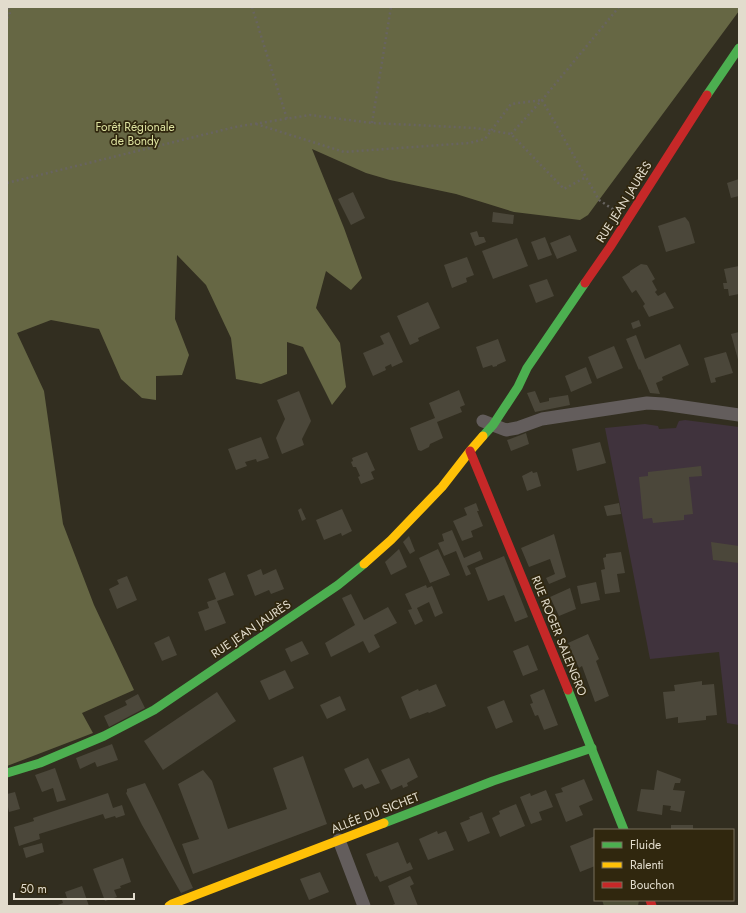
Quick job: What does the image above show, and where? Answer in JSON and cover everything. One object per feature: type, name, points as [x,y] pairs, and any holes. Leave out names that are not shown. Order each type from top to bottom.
[{"type":"street","name":"RUE JEAN JAURÈS","points":[[7,773],[40,763],[104,736],[154,710],[338,584],[368,561],[391,540],[442,487],[470,451],[488,421],[518,387],[527,368],[610,247],[702,101],[739,48]]},
{"type":"street","name":"RUE JEAN JAURÈS","points":[[507,386],[527,368]]},
{"type":"street","points":[[488,421],[506,430],[517,428],[542,419],[647,404],[663,404],[739,415]]},
{"type":"street","name":"RUE ROGER SALENGRO","points":[[470,451],[592,748],[624,829]]},
{"type":"street","name":"ALLÉE DU SICHET","points":[[169,906],[493,781],[592,748]]},
{"type":"street","points":[[338,840],[364,906]]},
{"type":"path","points":[[7,18],[10,16],[8,7]]},
{"type":"path","points":[[252,7],[287,119]]},
{"type":"path","points":[[372,123],[390,7]]},
{"type":"path","points":[[511,134],[542,100],[619,7]]},
{"type":"path","points":[[254,124],[344,152],[469,143],[485,139],[511,104],[542,100]]},
{"type":"path","points":[[542,100],[599,200],[627,220]]},
{"type":"path","points":[[7,183],[234,127],[310,115],[372,123],[476,128],[511,134],[564,189],[586,177]]},
{"type":"shaded area","points":[[685,420],[739,427],[739,725],[727,723],[719,652],[650,659],[605,428],[645,424],[658,426],[659,429],[676,428],[679,421]]},
{"type":"green space","name":"Forêt Régionale de Bondy","points":[[7,7],[739,7],[739,11],[588,215],[580,220],[514,212],[456,194],[390,180],[366,173],[312,149],[344,228],[362,278],[351,290],[326,271],[316,308],[340,343],[346,387],[332,405],[303,347],[287,342],[287,374],[261,384],[236,379],[231,338],[206,285],[177,255],[175,319],[189,355],[182,375],[156,376],[156,400],[142,398],[121,379],[99,329],[51,320],[17,333],[44,391],[63,524],[94,605],[134,690],[82,713],[93,733],[7,766]]},
{"type":"green space","points":[[602,901],[639,901],[638,906],[604,906]]},
{"type":"building","points":[[739,179],[739,196],[731,198],[727,183]]},
{"type":"building","points":[[353,192],[365,218],[351,225],[338,199]]},
{"type":"building","points":[[493,212],[514,215],[513,224],[492,222]]},
{"type":"building","points":[[685,217],[689,222],[695,243],[666,252],[658,226]]},
{"type":"building","points":[[477,231],[479,237],[484,237],[486,242],[475,246],[470,233]]},
{"type":"building","points":[[570,235],[577,251],[557,259],[550,243]]},
{"type":"building","points":[[545,237],[552,255],[538,260],[531,242]]},
{"type":"building","points":[[517,238],[528,266],[493,279],[482,251]]},
{"type":"building","points":[[467,257],[474,275],[466,278],[467,282],[452,288],[444,265]]},
{"type":"building","points":[[641,264],[647,265],[655,279],[652,281],[657,290],[655,292],[658,296],[665,292],[674,308],[649,317],[643,306],[645,304],[636,290],[632,293],[622,277]]},
{"type":"building","points":[[739,266],[739,294],[729,296],[728,289],[724,289],[723,283],[727,283],[724,269]]},
{"type":"building","points":[[547,279],[554,296],[536,303],[529,285]]},
{"type":"building","points":[[428,302],[440,328],[418,338],[419,341],[410,345],[397,316]]},
{"type":"building","points":[[639,320],[641,326],[633,329],[631,323]]},
{"type":"building","points":[[389,332],[403,362],[392,367],[391,364],[385,367],[386,370],[373,376],[363,353],[384,344],[380,336]]},
{"type":"building","points":[[739,332],[739,363],[731,334]]},
{"type":"building","points":[[636,335],[645,359],[680,344],[689,365],[662,377],[663,380],[656,383],[660,394],[650,393],[626,339]]},
{"type":"building","points":[[498,339],[506,361],[497,366],[493,367],[492,365],[483,368],[476,347]]},
{"type":"building","points":[[614,346],[623,368],[597,379],[588,357]]},
{"type":"building","points":[[726,352],[733,373],[715,378],[716,382],[711,383],[704,358]]},
{"type":"building","points":[[586,367],[592,383],[571,392],[565,376]]},
{"type":"building","points":[[459,390],[465,405],[460,407],[462,412],[437,422],[443,438],[430,444],[429,447],[421,451],[418,450],[410,428],[435,418],[429,403]]},
{"type":"building","points":[[299,391],[311,421],[302,439],[304,445],[282,454],[276,438],[285,419],[277,400]]},
{"type":"building","points":[[535,391],[540,403],[549,401],[549,398],[568,395],[570,405],[535,412],[527,393]]},
{"type":"building","points":[[526,433],[529,444],[511,451],[507,440]]},
{"type":"building","points":[[261,437],[269,458],[257,462],[256,459],[245,462],[247,466],[236,470],[228,449]]},
{"type":"building","points":[[600,442],[606,463],[577,471],[572,449]]},
{"type":"building","points":[[367,452],[375,470],[371,472],[374,479],[361,484],[358,477],[360,476],[356,467],[353,467],[351,462],[353,461],[352,458]]},
{"type":"building","points":[[701,466],[702,476],[689,477],[693,514],[684,515],[684,520],[653,523],[652,518],[643,519],[639,477],[648,476],[648,472]]},
{"type":"building","points":[[532,471],[533,473],[537,472],[541,486],[527,491],[522,476]]},
{"type":"building","points":[[476,503],[479,511],[477,511],[483,526],[471,531],[473,537],[462,541],[453,521],[467,515],[464,508]]},
{"type":"building","points":[[619,503],[621,514],[607,516],[604,506]]},
{"type":"building","points":[[301,508],[306,519],[302,521],[298,510]]},
{"type":"building","points":[[342,509],[352,531],[342,536],[341,533],[324,540],[316,520]]},
{"type":"building","points":[[452,530],[464,558],[480,551],[483,559],[467,566],[471,574],[466,576],[456,551],[444,556],[438,543],[444,541],[442,534]]},
{"type":"building","points":[[554,534],[566,577],[549,584],[546,578],[555,574],[550,559],[529,567],[521,548]]},
{"type":"building","points":[[409,536],[415,551],[410,554],[403,542]]},
{"type":"building","points":[[711,542],[739,546],[739,563],[713,560]]},
{"type":"building","points":[[399,549],[407,567],[391,575],[385,562]]},
{"type":"building","points":[[438,549],[450,575],[430,583],[419,558]]},
{"type":"building","points":[[621,552],[625,573],[617,574],[620,592],[605,594],[601,570],[605,569],[603,558],[606,557],[606,554]]},
{"type":"building","points":[[504,556],[528,617],[515,622],[504,595],[488,601],[475,568]]},
{"type":"building","points":[[261,569],[263,575],[276,569],[284,589],[271,594],[269,590],[255,596],[247,575]]},
{"type":"building","points":[[225,572],[234,595],[217,601],[226,623],[205,631],[198,612],[209,608],[207,602],[216,599],[208,579]]},
{"type":"building","points":[[127,576],[137,600],[117,609],[109,589],[119,584],[117,580]]},
{"type":"building","points":[[596,582],[600,600],[581,604],[577,586]]},
{"type":"building","points":[[426,585],[427,588],[432,586],[443,613],[435,617],[429,602],[417,608],[423,621],[415,625],[408,610],[412,609],[405,594]]},
{"type":"building","points":[[570,588],[576,609],[559,616],[550,597]]},
{"type":"building","points":[[351,594],[364,620],[388,607],[397,623],[374,635],[380,647],[369,653],[363,641],[331,657],[325,643],[355,625],[342,598]]},
{"type":"building","points":[[588,634],[599,659],[596,661],[609,696],[595,702],[582,666],[579,668],[568,643]]},
{"type":"building","points":[[169,636],[177,655],[162,661],[154,643]]},
{"type":"building","points":[[302,641],[309,654],[291,662],[285,649]]},
{"type":"building","points":[[528,645],[538,670],[523,676],[513,651]]},
{"type":"building","points":[[285,670],[294,688],[269,700],[260,681]]},
{"type":"building","points":[[702,681],[702,685],[714,684],[717,715],[706,716],[706,720],[678,723],[678,717],[666,719],[663,692],[675,691],[674,685]]},
{"type":"building","points":[[436,684],[446,706],[410,719],[401,697],[418,689],[419,691]]},
{"type":"building","points":[[544,689],[558,725],[544,730],[538,715],[535,716],[530,704],[533,703],[530,695]]},
{"type":"building","points":[[217,692],[236,721],[163,770],[144,741]]},
{"type":"building","points":[[138,694],[145,708],[109,727],[104,716],[127,705],[125,701]]},
{"type":"building","points":[[340,696],[346,710],[327,719],[320,705]]},
{"type":"building","points":[[504,700],[513,722],[496,729],[487,707]]},
{"type":"building","points":[[112,744],[118,760],[97,767],[95,762],[80,769],[76,758]]},
{"type":"building","points":[[303,756],[327,824],[193,874],[182,844],[199,839],[178,784],[203,770],[212,781],[228,829],[287,809],[273,768]]},
{"type":"building","points":[[368,758],[380,783],[365,789],[362,784],[353,788],[344,769]]},
{"type":"building","points":[[409,758],[418,777],[407,783],[408,786],[403,788],[402,785],[391,790],[381,770]]},
{"type":"building","points":[[55,768],[66,800],[57,802],[53,788],[42,792],[35,775]]},
{"type":"building","points":[[657,770],[681,779],[680,783],[675,783],[673,790],[685,791],[681,812],[670,810],[671,806],[663,805],[662,815],[637,811],[641,789],[654,790]]},
{"type":"building","points":[[584,779],[593,800],[579,806],[583,815],[566,822],[555,794],[563,792],[561,788]]},
{"type":"building","points":[[145,783],[193,888],[181,893],[142,825],[126,793],[127,789]]},
{"type":"building","points":[[546,790],[553,807],[539,812],[542,820],[531,824],[520,797],[530,793],[531,796]]},
{"type":"building","points":[[15,792],[20,809],[9,812],[7,794]]},
{"type":"building","points":[[108,793],[113,808],[122,805],[125,815],[105,819],[103,814],[39,834],[40,839],[19,846],[14,827],[34,821],[33,818]]},
{"type":"building","points":[[516,804],[525,826],[500,837],[492,818],[500,814],[499,811]]},
{"type":"building","points":[[482,812],[490,833],[468,842],[460,823],[470,819],[469,817]]},
{"type":"building","points":[[671,825],[693,825],[693,829],[671,829]]},
{"type":"building","points":[[437,831],[438,834],[446,831],[454,850],[428,860],[419,839]]},
{"type":"building","points":[[594,836],[594,866],[580,872],[570,846]]},
{"type":"building","points":[[398,842],[407,864],[410,862],[413,869],[380,882],[377,876],[375,877],[366,854]]},
{"type":"building","points":[[42,843],[44,852],[26,858],[23,848]]},
{"type":"building","points":[[123,858],[131,882],[114,890],[117,897],[105,901],[93,869]]},
{"type":"building","points":[[320,872],[329,892],[309,900],[300,879]]},
{"type":"building","points":[[410,876],[414,884],[410,886],[418,906],[390,906],[395,904],[388,886]]},
{"type":"building","points":[[82,886],[89,906],[55,906],[63,903],[62,900],[67,898],[65,892]]},
{"type":"traffic: fast","points":[[707,95],[739,48]]},
{"type":"traffic: fast","points":[[483,436],[493,425],[518,387],[527,368],[585,283]]},
{"type":"traffic: fast","points":[[7,773],[40,763],[104,736],[154,710],[338,585],[364,564]]},
{"type":"traffic: fast","points":[[568,690],[624,829]]},
{"type":"traffic: fast","points":[[384,823],[493,781],[592,748]]},
{"type":"traffic: slow","points":[[364,564],[391,540],[442,487],[483,436]]},
{"type":"traffic: slow","points":[[169,906],[384,823]]},
{"type":"traffic: jam","points":[[585,283],[610,247],[707,95]]},
{"type":"traffic: jam","points":[[470,451],[568,690]]},
{"type":"traffic: jam","points":[[650,901],[652,906]]}]
